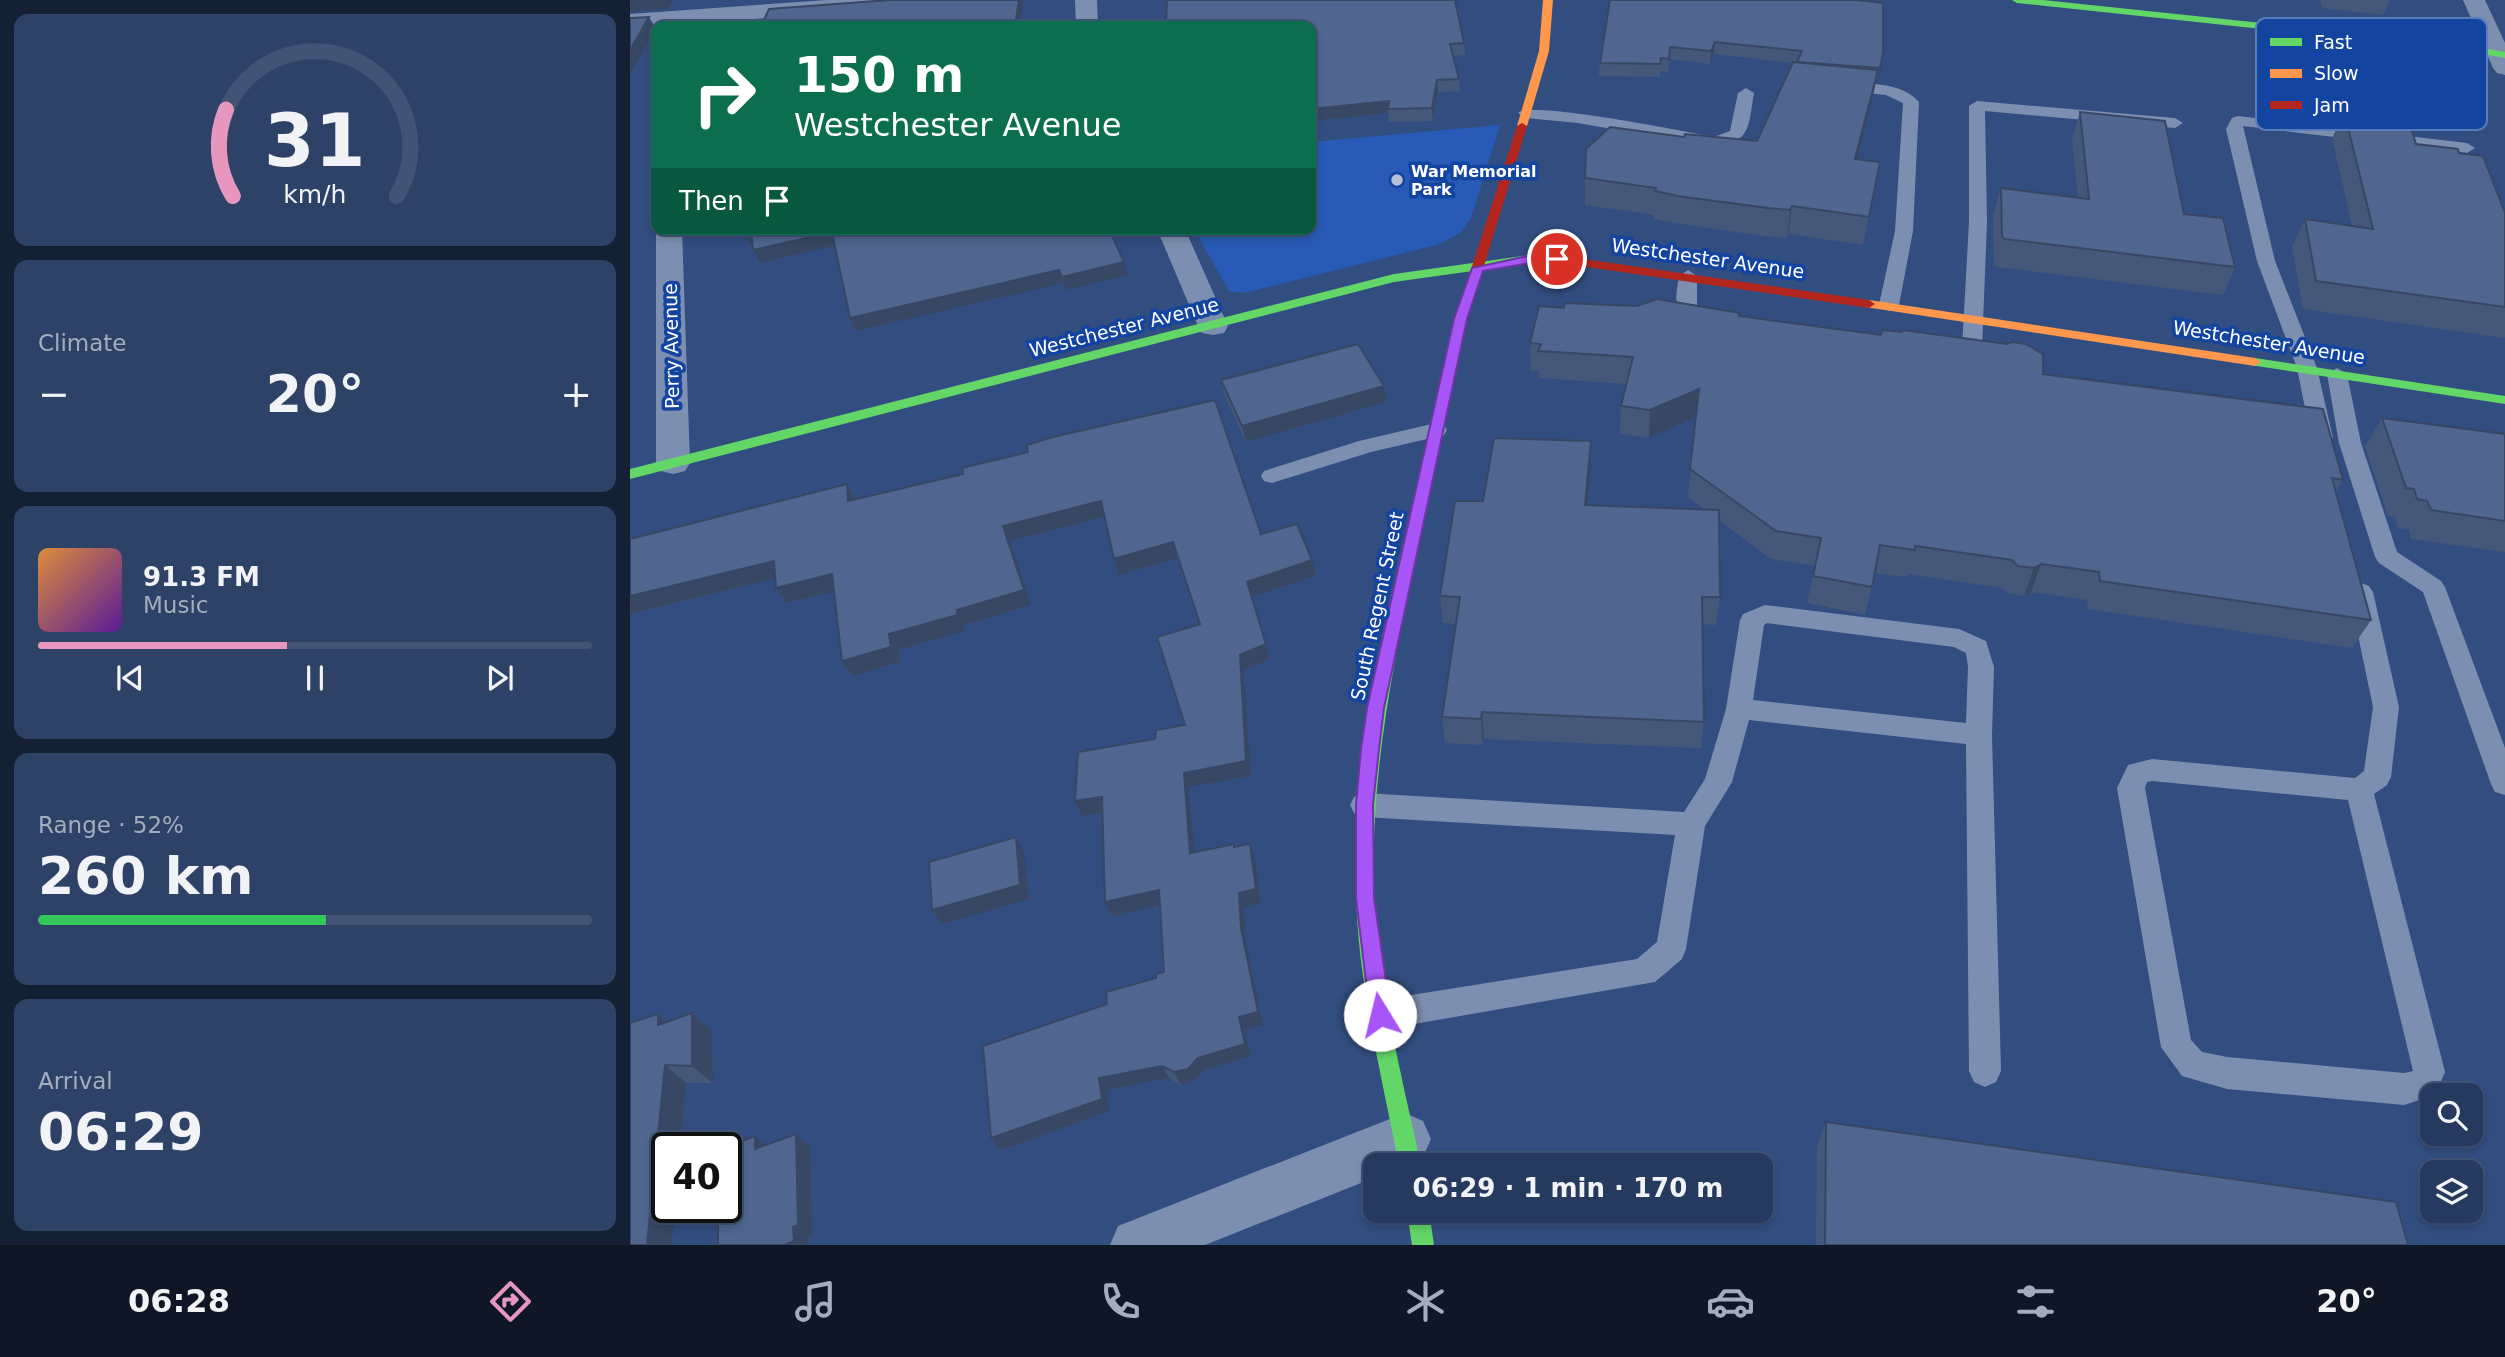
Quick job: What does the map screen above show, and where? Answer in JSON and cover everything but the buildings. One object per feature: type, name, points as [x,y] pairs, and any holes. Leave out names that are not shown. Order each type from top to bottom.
[{"type":"street","points":[[630,21],[919,0]]},
{"type":"street","points":[[1086,0],[1087,21]]},
{"type":"street","name":"South Regent Street","points":[[1407,1152],[1380,1015],[1365,898],[1364,805],[1376,708],[1460,319],[1544,51],[1548,0]]},
{"type":"street","points":[[2017,0],[2256,29]]},
{"type":"street","points":[[2474,0],[2483,18]]},
{"type":"street","points":[[2487,26],[2503,59]]},
{"type":"street","name":"Perry Avenue","points":[[668,235],[673,463]]},
{"type":"street","points":[[1174,235],[1213,326]]},
{"type":"street","name":"Westchester Avenue","points":[[630,474],[1394,278],[1537,258],[1596,262],[2505,400]]},
{"type":"street","points":[[1137,1245],[1407,1152]]},
{"type":"street","points":[[1420,1223],[1423,1245]]},
{"type":"lane","points":[[1820,85],[1888,92],[1906,97],[1911,102],[1904,231],[1889,306]]},
{"type":"lane","points":[[1525,113],[1578,118],[1714,142],[1728,140],[1738,133],[1746,93]]},
{"type":"lane","points":[[1928,352],[1955,356],[1968,354],[1972,349],[1978,222],[1977,106],[2175,123]]},
{"type":"lane","points":[[2256,123],[2238,121],[2234,129],[2266,261],[2306,369],[2328,466]]},
{"type":"lane","points":[[2314,130],[2467,148]]},
{"type":"lane","points":[[1688,276],[1685,304],[1689,313],[1724,321]]},
{"type":"lane","points":[[2337,373],[2350,443],[2387,557],[2433,587],[2505,785]]},
{"type":"lane","points":[[1272,477],[1367,446],[1436,430]]},
{"type":"lane","points":[[2356,572],[2386,707],[2377,777],[2359,790],[2152,770],[2138,773],[2131,788],[2176,1047],[2193,1065],[2227,1073],[2404,1089],[2424,1084],[2429,1072],[2359,790]]},
{"type":"lane","points":[[1380,1015],[1644,972],[1671,949],[1691,824],[1718,782],[1739,709],[1752,620],[1765,614],[1959,638],[1978,648],[1981,667],[1979,735],[1985,1071]]},
{"type":"lane","points":[[1739,709],[1979,735]]},
{"type":"lane","points":[[1364,805],[1691,824]]},
{"type":"shaded area","name":"War Memorial Park","points":[[1500,125],[1471,218],[1460,233],[1440,244],[1244,293],[1229,291],[1197,235],[1316,235],[1316,142]]},
{"type":"traffic: fast","points":[[2017,0],[2256,25]]},
{"type":"traffic: fast","points":[[2487,52],[2505,55]]},
{"type":"traffic: fast","points":[[630,474],[1394,278],[1537,258],[1563,260]]},
{"type":"traffic: fast","points":[[1407,1153],[1371,963],[1365,894],[1366,810],[1375,730],[1389,650],[1460,319],[1474,279]]},
{"type":"traffic: fast","points":[[2255,362],[2505,400]]},
{"type":"traffic: fast","points":[[1420,1223],[1423,1245]]},
{"type":"traffic: slow","points":[[1522,126],[1544,51],[1548,0]]},
{"type":"traffic: slow","points":[[1869,304],[2255,362]]},
{"type":"traffic: jam","points":[[1474,279],[1522,126]]},
{"type":"traffic: jam","points":[[1563,260],[1869,304]]},
{"type":"place","name":"War Memorial Park","points":[[1397,180]]},
{"type":"route","points":[[1380,1015],[1365,898],[1364,805],[1370,749],[1376,708],[1460,319],[1478,268],[1537,258],[1557,259]]}]
